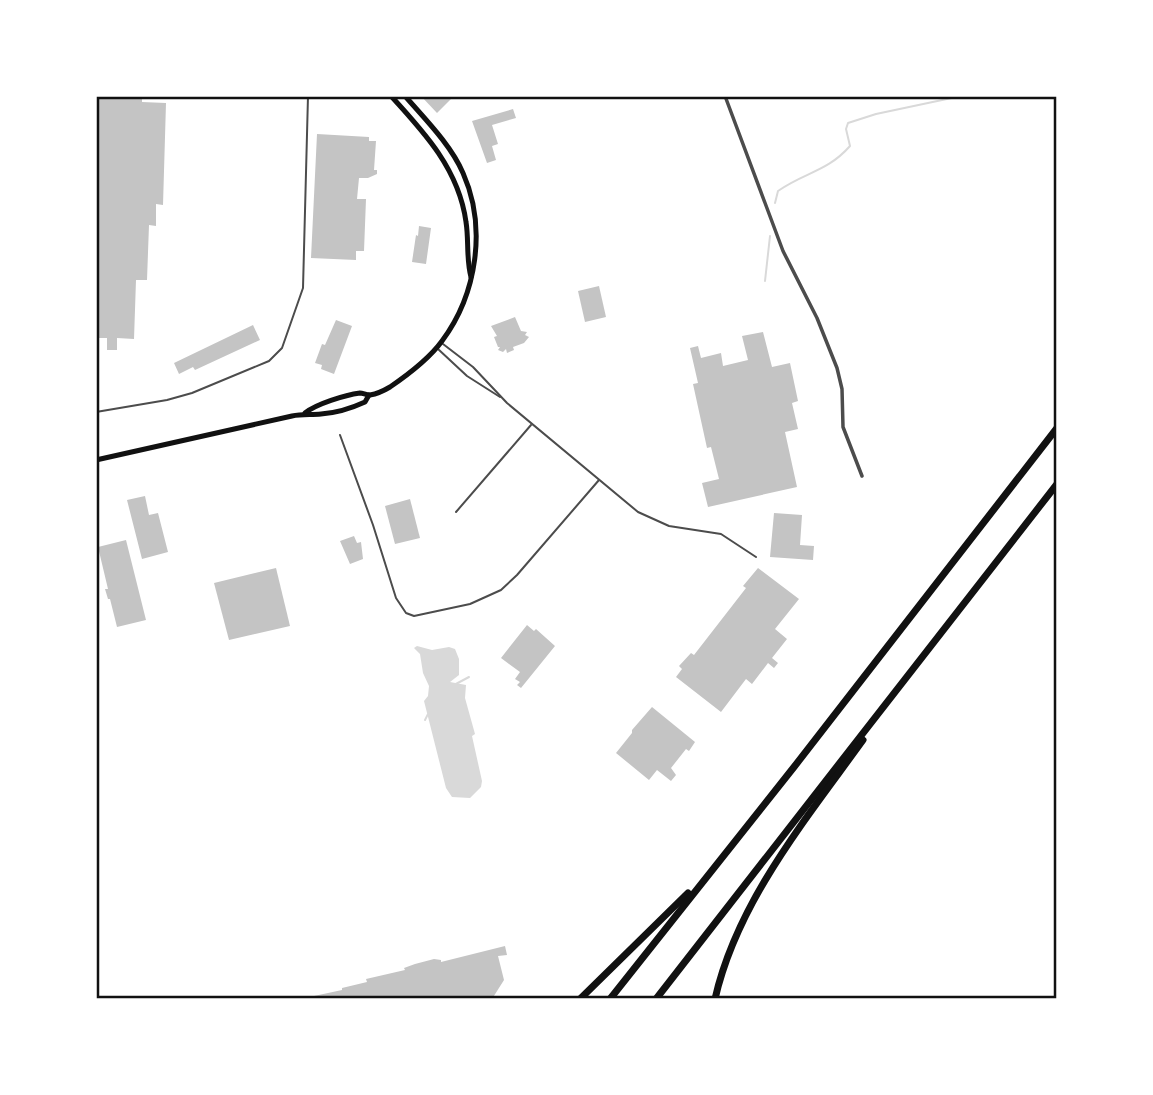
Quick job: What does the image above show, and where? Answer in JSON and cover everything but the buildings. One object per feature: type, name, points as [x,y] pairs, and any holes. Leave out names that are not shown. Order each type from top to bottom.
[{"type":"highway","points":[[610,999],[1057,428]]},
{"type":"highway","points":[[656,999],[1057,484]]},
{"type":"highway","points":[[715,999],[727,958],[744,919],[766,880],[809,815],[933,642]]},
{"type":"highway","points":[[580,999],[709,873]]},
{"type":"main road","points":[[391,96],[425,134],[449,168],[460,195],[466,222],[471,277]]},
{"type":"main road","points":[[305,413],[316,405],[387,389],[412,371],[441,341],[454,321],[475,268],[476,221],[463,172],[444,143],[405,96]]},
{"type":"main road","points":[[96,460],[305,413],[321,414],[347,409],[365,402],[369,395]]},
{"type":"street","points":[[725,96],[783,251],[817,318],[837,369],[842,390],[843,427],[862,476]]},
{"type":"lane","points":[[96,412],[192,393],[269,361],[279,353],[303,288],[308,96]]},
{"type":"lane","points":[[441,341],[473,367],[501,397],[532,424],[646,516],[669,526],[721,534],[756,557]]},
{"type":"lane","points":[[435,347],[467,376],[501,397]]},
{"type":"lane","points":[[456,512],[532,424]]},
{"type":"lane","points":[[340,435],[396,598],[406,613],[414,616],[471,604],[501,590],[599,480]]},
{"type":"shaded area","points":[[417,646],[432,650],[449,647],[455,649],[459,659],[459,675],[450,682],[466,685],[465,698],[475,734],[472,736],[482,781],[481,787],[470,798],[452,797],[446,788],[424,701],[428,696],[429,686],[423,673],[420,654],[414,648]]},
{"type":"waterway","points":[[775,203],[778,191],[824,167],[850,146],[846,129],[848,123],[876,114],[961,96]]},
{"type":"waterway","points":[[765,281],[770,236]]},
{"type":"waterway","points":[[454,685],[469,677]]},
{"type":"waterway","points":[[425,720],[428,714]]}]
